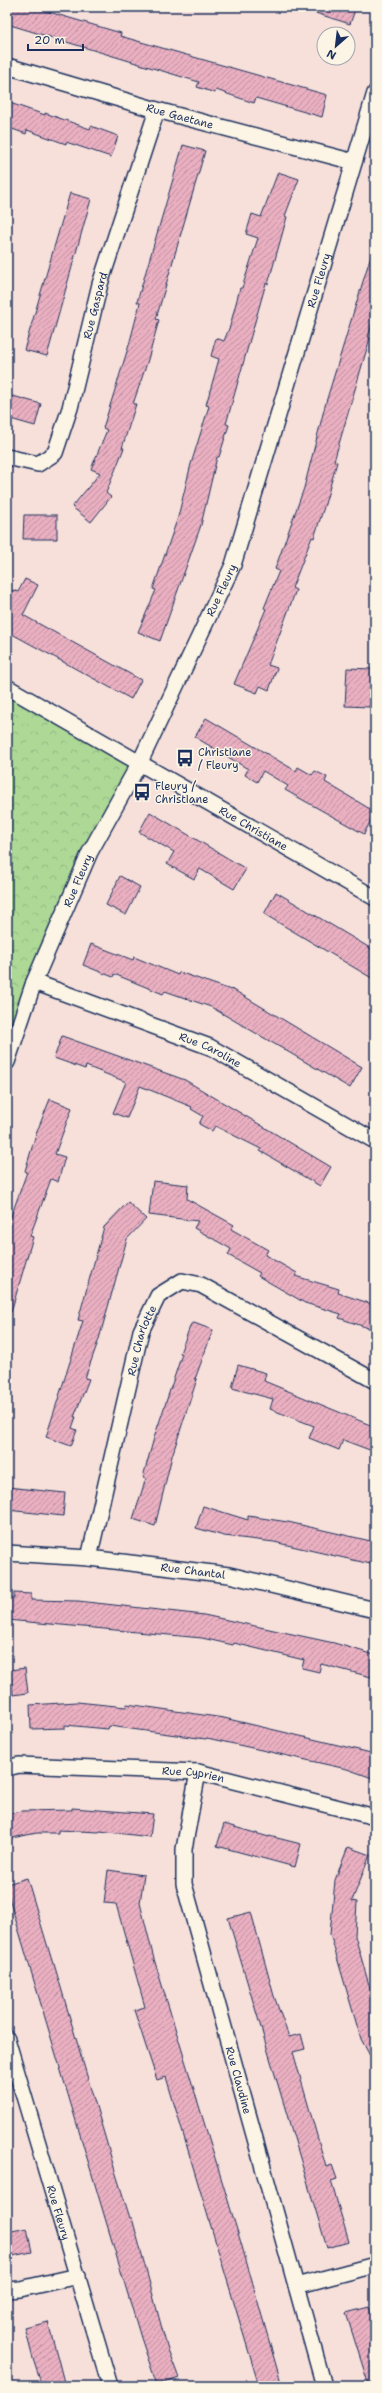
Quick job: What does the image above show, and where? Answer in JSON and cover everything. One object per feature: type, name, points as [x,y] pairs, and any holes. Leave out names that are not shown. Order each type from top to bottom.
[{"type":"street","name":"Rue Gaetane","points":[[7,66],[157,110],[354,162]]},
{"type":"street","name":"Rue Fleury","points":[[7,1062],[34,982],[90,852],[140,762],[233,565],[375,93]]},
{"type":"street","name":"Rue Gaspard","points":[[7,457],[38,464],[55,453],[70,408],[100,284],[157,110]]},
{"type":"street","name":"Rue Christiane","points":[[7,687],[375,898]]},
{"type":"street","name":"Rue Caroline","points":[[34,982],[210,1047],[375,1141]]},
{"type":"street","name":"Rue Charlotte","points":[[89,1558],[142,1331],[158,1296],[176,1284],[182,1281],[202,1285],[375,1381]]},
{"type":"street","name":"Rue Chantal","points":[[7,1553],[89,1558],[229,1575],[375,1610]]},
{"type":"street","name":"Rue Cyprien","points":[[7,1768],[19,1765],[198,1772],[375,1817]]},
{"type":"street","name":"Rue Claudine","points":[[198,1772],[184,1849],[184,1884],[324,2386]]},
{"type":"street","name":"Rue Fleury","points":[[7,2039],[110,2386]]},
{"type":"street","points":[[296,2286],[375,2265]]},
{"type":"street","points":[[7,2290],[20,2289],[78,2276]]},
{"type":"green space","points":[[7,687],[140,762],[90,852],[7,1069]]},
{"type":"building","points":[[7,7],[32,7],[121,33],[120,36],[327,95],[322,117],[256,98],[254,103],[216,90],[215,93],[197,87],[199,82],[7,24]]},
{"type":"building","points":[[306,7],[356,7],[350,24],[306,10]]},
{"type":"building","points":[[7,102],[45,115],[45,113],[90,129],[91,126],[118,136],[111,157],[66,142],[66,144],[27,130],[26,134],[7,127]]},
{"type":"building","points":[[183,145],[205,151],[156,319],[159,320],[147,363],[133,404],[136,404],[122,448],[124,448],[106,493],[111,497],[91,522],[72,507],[100,473],[91,469],[107,430],[103,428],[129,345],[140,303],[137,302]]},
{"type":"building","points":[[278,172],[299,179],[285,216],[287,217],[276,256],[268,284],[266,283],[226,424],[229,425],[219,457],[217,457],[201,525],[160,641],[138,632],[156,590],[153,589],[178,517],[191,464],[209,406],[206,405],[219,359],[211,356],[216,338],[224,341],[230,326],[240,288],[242,288],[258,238],[246,234],[252,214],[261,217]]},
{"type":"building","points":[[70,193],[91,199],[47,356],[24,350]]},
{"type":"building","points":[[372,252],[375,252],[375,315],[368,337],[370,338],[334,461],[337,462],[325,504],[314,538],[312,537],[292,588],[296,590],[268,665],[277,668],[269,690],[260,686],[257,693],[234,684],[266,609],[264,608],[279,571],[275,569],[304,488],[326,402]]},
{"type":"building","points":[[13,396],[41,404],[35,426],[7,418]]},
{"type":"building","points":[[24,515],[57,515],[57,539],[23,539]]},
{"type":"building","points":[[25,579],[38,585],[23,615],[141,680],[131,699],[12,634],[7,645],[7,601],[13,590],[18,592]]},
{"type":"building","points":[[347,668],[372,669],[370,707],[345,706]]},
{"type":"building","points":[[206,718],[296,771],[298,767],[312,775],[315,771],[327,777],[325,782],[375,812],[364,834],[285,790],[288,786],[263,771],[257,782],[245,775],[248,769],[195,737]]},
{"type":"building","points":[[150,812],[246,869],[234,889],[200,869],[194,879],[167,864],[174,852],[139,832]]},
{"type":"building","points":[[120,876],[140,887],[126,915],[106,905]]},
{"type":"building","points":[[276,892],[375,951],[375,980],[264,914]]},
{"type":"building","points":[[91,944],[133,960],[134,957],[178,975],[179,972],[231,990],[232,989],[362,1067],[350,1088],[211,1007],[165,991],[163,994],[114,974],[113,977],[83,965]]},
{"type":"building","points":[[62,1036],[185,1080],[331,1167],[320,1186],[260,1151],[261,1149],[215,1126],[212,1131],[199,1124],[203,1116],[191,1109],[192,1107],[140,1086],[127,1118],[113,1113],[126,1082],[86,1066],[85,1069],[54,1058]]},
{"type":"building","points":[[50,1099],[72,1108],[55,1154],[65,1157],[58,1182],[51,1179],[30,1236],[33,1237],[11,1312],[7,1312],[7,1238],[11,1223],[9,1222],[27,1172],[25,1171],[36,1134]]},
{"type":"building","points":[[153,1181],[188,1185],[187,1199],[234,1225],[231,1229],[268,1250],[265,1255],[297,1273],[295,1276],[339,1289],[338,1293],[375,1305],[375,1316],[371,1329],[339,1318],[341,1314],[305,1303],[258,1276],[260,1273],[228,1255],[231,1249],[194,1228],[198,1221],[149,1215]]},
{"type":"building","points":[[128,1202],[146,1219],[127,1239],[99,1339],[85,1378],[89,1379],[74,1417],[76,1417],[72,1428],[77,1430],[71,1446],[46,1437],[83,1321],[78,1320],[104,1227]]},
{"type":"building","points":[[194,1323],[213,1330],[195,1379],[197,1379],[172,1456],[155,1526],[133,1519],[146,1478],[143,1477],[154,1438],[182,1354],[180,1353],[191,1324]]},
{"type":"building","points":[[238,1365],[266,1373],[264,1381],[375,1427],[375,1452],[343,1440],[339,1450],[309,1438],[314,1426],[270,1409],[273,1399],[232,1388]]},
{"type":"building","points":[[7,1487],[65,1493],[63,1516],[7,1510]]},
{"type":"building","points":[[203,1506],[248,1520],[248,1516],[288,1522],[375,1542],[375,1565],[274,1542],[224,1536],[196,1528]]},
{"type":"building","points":[[14,1593],[31,1594],[31,1600],[78,1601],[204,1615],[334,1643],[375,1655],[375,1678],[321,1664],[319,1672],[302,1668],[304,1660],[234,1643],[233,1645],[202,1638],[7,1620],[7,1597],[14,1598]]},
{"type":"building","points":[[25,1668],[28,1693],[13,1695],[10,1670]]},
{"type":"building","points":[[77,1702],[126,1707],[127,1704],[224,1718],[375,1754],[375,1779],[347,1769],[207,1738],[109,1726],[108,1729],[65,1725],[65,1728],[31,1729],[30,1705]]},
{"type":"building","points":[[72,1808],[153,1814],[150,1837],[100,1831],[58,1830],[58,1833],[37,1833],[7,1839],[7,1814],[22,1811],[72,1810]]},
{"type":"building","points":[[224,1824],[269,1837],[301,1844],[295,1867],[217,1846]]},
{"type":"building","points":[[348,1847],[370,1855],[352,1901],[357,1902],[355,1936],[375,2006],[375,2065],[361,2039],[330,1934],[335,1880]]},
{"type":"building","points":[[108,1870],[144,1875],[140,1903],[154,1959],[241,2243],[282,2386],[259,2386],[166,2077],[157,2080],[134,2010],[145,2007],[116,1904],[104,1903]]},
{"type":"building","points":[[27,1878],[116,2174],[130,2218],[132,2218],[167,2347],[179,2378],[157,2385],[141,2338],[7,1891],[7,1884]]},
{"type":"building","points":[[251,1912],[274,1996],[289,2037],[301,2034],[305,2049],[293,2052],[326,2167],[332,2165],[337,2179],[331,2181],[349,2242],[327,2248],[228,1918]]},
{"type":"building","points":[[27,2228],[32,2252],[7,2257],[7,2232]]},
{"type":"building","points":[[369,2307],[375,2326],[375,2386],[369,2386],[346,2313]]},
{"type":"building","points":[[48,2322],[65,2386],[42,2386],[33,2359],[25,2328]]},
{"type":"place","name":"Christiane / Fleury","points":[[185,758]]},
{"type":"place","name":"Fleury / Christiane","points":[[142,792]]}]
